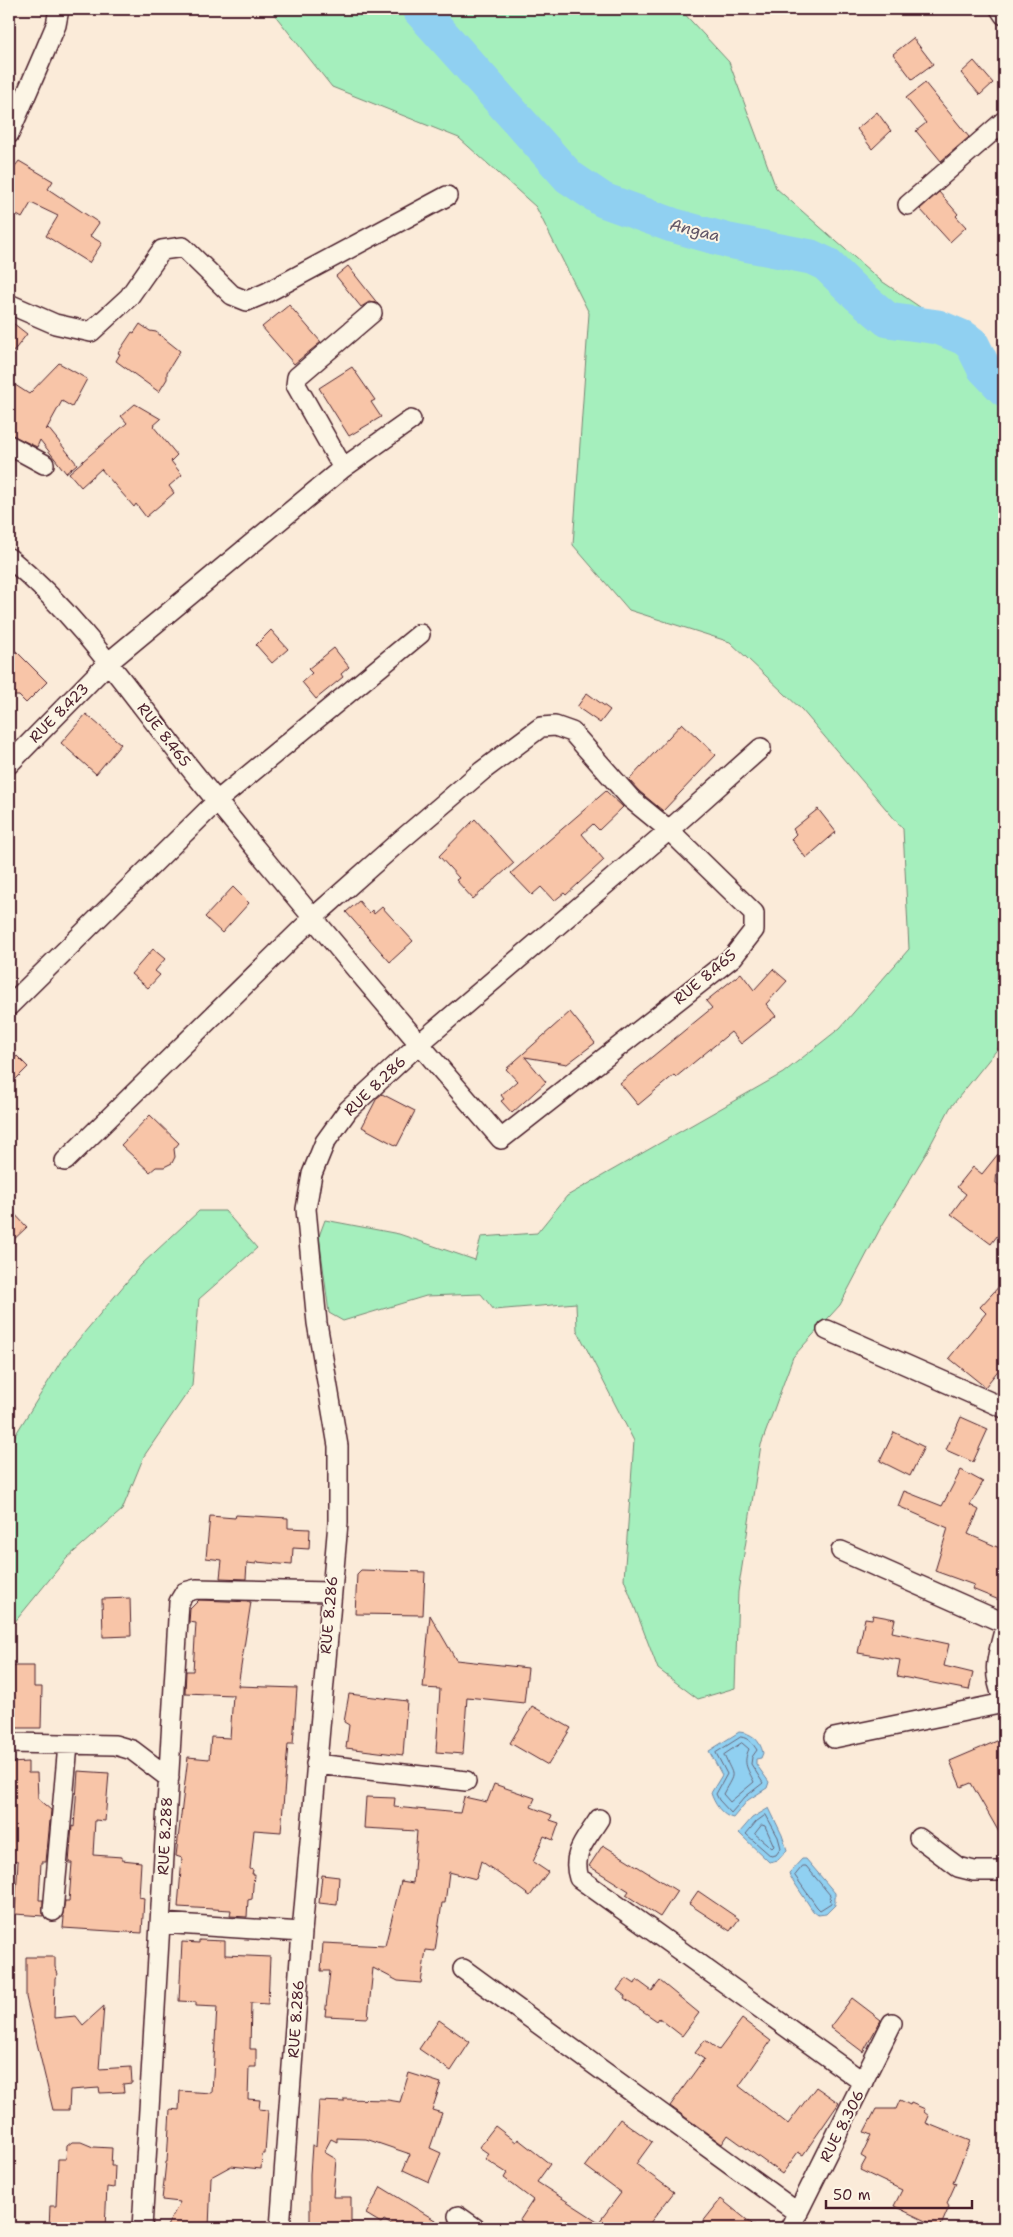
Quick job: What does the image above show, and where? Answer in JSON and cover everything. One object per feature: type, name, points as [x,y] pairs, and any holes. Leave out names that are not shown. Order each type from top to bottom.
[{"type":"street","points":[[9,134],[46,51],[56,25],[59,9]]},
{"type":"street","points":[[1000,9],[1004,15]]},
{"type":"street","points":[[908,205],[1004,120]]},
{"type":"street","points":[[9,304],[55,324],[92,332],[129,297],[162,250],[182,248],[232,295],[247,301],[266,294],[447,196]]},
{"type":"street","points":[[343,468],[296,385],[297,377],[372,313]]},
{"type":"street","name":"RUE 8.423","points":[[9,764],[109,662],[343,468],[411,420]]},
{"type":"street","points":[[9,445],[44,464]]},
{"type":"street","name":"RUE 8.465","points":[[9,558],[31,576],[109,662],[154,723],[375,994],[501,1139],[733,957],[754,930],[754,913],[669,830],[631,798],[572,732],[555,726],[541,727],[482,771],[314,917]]},
{"type":"street","points":[[9,1006],[217,801],[420,634]]},
{"type":"street","name":"RUE 8.286","points":[[280,2228],[302,1932],[338,1523],[338,1446],[317,1323],[306,1209],[312,1174],[325,1142],[348,1110],[419,1044],[669,830],[761,748]]},
{"type":"street","points":[[65,1161],[314,917]]},
{"type":"street","points":[[827,1330],[1004,1408]]},
{"type":"street","points":[[841,1551],[1004,1623]]},
{"type":"street","name":"RUE 8.288","points":[[142,2228],[179,1602],[185,1592],[196,1589],[331,1592]]},
{"type":"street","points":[[834,1738],[1004,1702],[997,1682],[996,1664],[1004,1631]]},
{"type":"street","points":[[9,1743],[124,1747],[132,1750],[169,1778]]},
{"type":"street","points":[[52,1911],[68,1745]]},
{"type":"street","points":[[316,1764],[466,1781]]},
{"type":"street","points":[[598,1819],[576,1857],[575,1866],[579,1878],[863,2082]]},
{"type":"street","points":[[919,1838],[958,1867],[974,1871],[1004,1871]]},
{"type":"street","points":[[160,1923],[302,1932]]},
{"type":"street","points":[[463,1969],[794,2220]]},
{"type":"street","name":"RUE 8.306","points":[[794,2220],[892,2023]]},
{"type":"street","points":[[458,2216],[475,2228]]},
{"type":"green space","points":[[270,9],[680,9],[729,62],[776,188],[880,280],[1004,364],[1004,1041],[950,1108],[925,1155],[880,1229],[840,1305],[793,1357],[761,1445],[738,1592],[735,1688],[698,1699],[658,1669],[624,1579],[634,1441],[577,1330],[576,1303],[494,1310],[481,1294],[426,1296],[343,1321],[329,1313],[319,1236],[325,1220],[399,1234],[475,1260],[481,1237],[537,1233],[567,1196],[783,1073],[840,1028],[909,949],[903,829],[802,710],[730,642],[629,610],[573,545],[589,313],[536,207],[459,138],[332,87]]},
{"type":"green space","points":[[199,1211],[225,1211],[257,1248],[199,1299],[192,1386],[144,1456],[122,1510],[67,1558],[9,1629],[9,1445],[63,1358],[141,1265]]},
{"type":"water","points":[[739,1732],[752,1736],[760,1744],[763,1753],[761,1758],[756,1759],[756,1764],[769,1782],[767,1788],[748,1800],[733,1818],[722,1812],[712,1797],[711,1793],[722,1775],[709,1751]]},
{"type":"water","points":[[769,1808],[787,1850],[778,1860],[769,1862],[739,1833],[752,1818]]},
{"type":"water","points":[[802,1859],[806,1859],[835,1893],[835,1905],[826,1914],[818,1915],[813,1911],[790,1876],[789,1873]]},
{"type":"building","points":[[913,38],[933,64],[912,79],[893,54]]},
{"type":"building","points":[[974,61],[993,83],[980,95],[961,73]]},
{"type":"building","points":[[925,83],[969,137],[941,161],[916,131],[926,123],[906,98]]},
{"type":"building","points":[[877,112],[891,131],[872,149],[857,129]]},
{"type":"building","points":[[19,161],[53,181],[48,189],[99,223],[90,236],[102,243],[89,263],[46,236],[58,216],[31,203],[22,218],[9,210],[9,174]]},
{"type":"building","points":[[939,192],[958,214],[956,216],[966,227],[950,242],[920,209]]},
{"type":"building","points":[[348,266],[378,304],[369,302],[361,307],[336,276]]},
{"type":"building","points":[[289,305],[321,342],[294,364],[262,327]]},
{"type":"building","points":[[9,320],[27,334],[9,357]]},
{"type":"building","points":[[140,324],[150,331],[156,332],[180,351],[167,372],[167,379],[159,392],[116,361],[120,354],[118,353],[132,332],[134,333]]},
{"type":"building","points":[[59,363],[87,379],[72,407],[62,401],[46,430],[48,428],[77,464],[66,473],[40,440],[37,447],[9,434],[9,381],[29,394]]},
{"type":"building","points":[[352,367],[375,400],[371,402],[381,417],[349,436],[319,388]]},
{"type":"building","points":[[135,404],[161,419],[153,426],[177,455],[171,461],[182,475],[169,486],[174,493],[146,517],[136,504],[134,507],[101,469],[81,487],[69,473],[127,423],[121,416]]},
{"type":"building","points":[[271,630],[288,649],[272,663],[256,645]]},
{"type":"building","points":[[9,644],[47,682],[26,703],[19,696],[9,696]]},
{"type":"building","points":[[334,648],[349,667],[341,674],[343,677],[316,699],[302,682],[312,673],[308,669]]},
{"type":"building","points":[[587,693],[610,710],[600,723],[577,707]]},
{"type":"building","points":[[86,714],[121,744],[96,774],[61,743]]},
{"type":"building","points":[[682,723],[716,755],[663,811],[629,780]]},
{"type":"building","points":[[606,791],[623,807],[599,830],[593,824],[582,834],[604,860],[566,895],[564,893],[554,901],[541,887],[532,895],[511,873]]},
{"type":"building","points":[[818,809],[836,832],[806,858],[791,839],[796,834],[793,829]]},
{"type":"building","points":[[475,819],[514,863],[473,899],[456,880],[459,878],[439,856]]},
{"type":"building","points":[[233,887],[249,903],[222,933],[205,917]]},
{"type":"building","points":[[359,901],[369,913],[372,910],[374,914],[382,907],[413,941],[390,962],[346,912]]},
{"type":"building","points":[[153,949],[165,959],[155,971],[160,975],[148,988],[131,974]]},
{"type":"building","points":[[773,969],[787,981],[766,1004],[776,1016],[741,1044],[731,1032],[638,1105],[620,1083],[712,1008],[706,1001],[741,973],[754,990]]},
{"type":"building","points":[[570,1012],[595,1043],[567,1064],[525,1057],[546,1082],[512,1113],[501,1101],[504,1099],[501,1095],[517,1081],[506,1069]]},
{"type":"building","points":[[17,1056],[28,1067],[9,1086],[9,1065]]},
{"type":"building","points":[[382,1094],[415,1111],[397,1146],[362,1127],[377,1098]]},
{"type":"building","points":[[150,1115],[179,1143],[174,1149],[175,1157],[172,1163],[164,1167],[156,1167],[150,1172],[121,1145]]},
{"type":"building","points":[[998,1154],[996,1183],[1004,1189],[1004,1227],[991,1244],[951,1214],[966,1194],[957,1187],[973,1167],[982,1174]]},
{"type":"building","points":[[9,1208],[27,1227],[9,1244]]},
{"type":"building","points":[[1004,1281],[1004,1363],[985,1387],[949,1358],[986,1313],[980,1307]]},
{"type":"building","points":[[961,1417],[988,1429],[973,1462],[946,1450]]},
{"type":"building","points":[[894,1432],[924,1447],[910,1476],[880,1461]]},
{"type":"building","points":[[961,1470],[983,1482],[970,1505],[979,1510],[968,1534],[1004,1550],[1004,1602],[972,1589],[974,1585],[935,1571],[948,1528],[898,1506],[904,1491],[942,1506]]},
{"type":"building","points":[[236,1515],[288,1518],[288,1528],[310,1529],[309,1549],[293,1548],[292,1565],[247,1563],[246,1579],[220,1578],[222,1560],[206,1558],[210,1516],[235,1518]]},
{"type":"building","points":[[361,1570],[425,1572],[423,1615],[355,1614],[357,1574]]},
{"type":"building","points":[[130,1598],[131,1636],[103,1637],[102,1599]]},
{"type":"building","points":[[199,1600],[251,1602],[238,1686],[297,1688],[293,1744],[288,1744],[281,1832],[254,1830],[250,1869],[253,1870],[252,1874],[254,1874],[252,1899],[248,1900],[247,1917],[230,1916],[231,1910],[178,1907],[182,1858],[176,1856],[188,1757],[209,1759],[211,1737],[230,1738],[233,1695],[185,1693],[186,1671],[193,1671],[196,1623],[189,1622],[190,1609]]},
{"type":"building","points":[[430,1615],[456,1660],[528,1668],[524,1703],[467,1697],[463,1754],[436,1752],[440,1689],[423,1688]]},
{"type":"building","points":[[873,1615],[895,1619],[892,1632],[949,1644],[944,1666],[973,1673],[969,1690],[897,1676],[900,1660],[858,1653],[865,1618],[872,1619]]},
{"type":"building","points":[[9,1666],[34,1666],[34,1687],[42,1687],[41,1728],[9,1728]]},
{"type":"building","points":[[349,1694],[407,1701],[403,1755],[346,1748],[349,1725],[344,1722]]},
{"type":"building","points":[[532,1706],[571,1728],[548,1765],[510,1743]]},
{"type":"building","points":[[1004,1738],[1004,1841],[971,1783],[961,1787],[950,1761]]},
{"type":"building","points":[[28,1762],[28,1773],[37,1773],[38,1799],[51,1810],[46,1862],[41,1862],[39,1900],[43,1900],[43,1916],[15,1914],[18,1861],[9,1860],[11,1815],[9,1813],[9,1763]]},
{"type":"building","points":[[78,1771],[109,1773],[105,1821],[95,1820],[93,1855],[122,1857],[122,1860],[141,1862],[139,1897],[144,1898],[142,1933],[63,1928],[64,1917],[62,1917],[65,1901],[69,1901],[72,1863],[69,1863]]},
{"type":"building","points":[[494,1784],[535,1798],[531,1807],[552,1815],[550,1820],[559,1823],[553,1840],[544,1836],[533,1862],[548,1872],[530,1896],[481,1861],[476,1879],[449,1872],[435,1951],[426,1950],[421,1983],[398,1981],[373,1968],[368,2018],[325,2016],[330,1971],[321,1971],[323,1943],[385,1946],[401,1881],[413,1883],[417,1831],[364,1828],[366,1797],[395,1798],[394,1807],[460,1813],[464,1797],[487,1802]]},
{"type":"building","points":[[603,1845],[677,1891],[660,1917],[626,1895],[629,1891],[589,1866]]},
{"type":"building","points":[[322,1875],[339,1877],[337,1905],[319,1903]]},
{"type":"building","points":[[698,1891],[739,1919],[730,1931],[689,1904]]},
{"type":"building","points":[[199,1940],[225,1941],[225,1955],[270,1957],[268,2004],[251,2003],[250,2049],[256,2049],[256,2067],[249,2067],[248,2099],[260,2100],[259,2109],[268,2110],[265,2154],[262,2154],[261,2169],[231,2166],[211,2177],[209,2228],[166,2228],[180,2202],[162,2200],[167,2162],[170,2109],[179,2110],[180,2091],[212,2093],[217,2007],[196,2006],[196,2002],[179,2001],[182,1942],[199,1943]]},
{"type":"building","points":[[26,1957],[55,1957],[55,1967],[58,1974],[55,1979],[54,2018],[76,2016],[83,2025],[104,2006],[99,2069],[131,2067],[132,2083],[123,2084],[124,2092],[100,2093],[99,2088],[70,2090],[69,2110],[53,2110],[26,1997]]},
{"type":"building","points":[[626,1978],[635,1984],[637,1980],[652,1991],[660,1981],[699,2013],[682,2036],[659,2018],[657,2021],[624,1998],[625,1996],[617,1990]]},
{"type":"building","points":[[852,1998],[881,2020],[863,2052],[830,2027]]},
{"type":"building","points":[[742,2019],[771,2041],[739,2086],[788,2124],[816,2087],[839,2103],[803,2155],[798,2152],[782,2174],[728,2135],[722,2144],[670,2106],[704,2059],[695,2053],[705,2040],[719,2050]]},
{"type":"building","points":[[439,2020],[470,2042],[451,2071],[419,2049]]},
{"type":"building","points":[[409,2073],[441,2083],[432,2110],[442,2113],[430,2148],[441,2153],[429,2182],[403,2170],[410,2154],[366,2139],[337,2138],[337,2142],[331,2139],[324,2152],[336,2159],[333,2197],[351,2197],[351,2228],[310,2228],[312,2145],[316,2147],[319,2101],[344,2102],[344,2099],[400,2102]]},
{"type":"building","points":[[900,2100],[925,2109],[924,2112],[929,2116],[926,2123],[970,2141],[953,2182],[956,2183],[947,2203],[949,2207],[940,2228],[894,2206],[902,2190],[860,2170],[866,2159],[861,2156],[871,2135],[864,2132],[876,2109],[896,2109]]},
{"type":"building","points":[[620,2119],[652,2142],[636,2164],[674,2192],[646,2228],[532,2228],[520,2220],[533,2200],[504,2178],[507,2173],[485,2159],[489,2154],[479,2147],[495,2126],[516,2142],[518,2139],[550,2164],[537,2182],[599,2222],[621,2193],[585,2166]]},
{"type":"building","points":[[72,2142],[81,2142],[93,2147],[112,2148],[111,2166],[115,2166],[114,2188],[107,2187],[105,2228],[49,2228],[50,2206],[56,2206],[58,2159],[66,2159],[67,2146]]},
{"type":"building","points":[[381,2187],[448,2228],[397,2228],[384,2220],[381,2223],[366,2214]]},
{"type":"building","points":[[721,2199],[757,2228],[698,2228]]},
{"type":"waterway","name":"Angaa","points":[[419,9],[569,177],[603,200],[672,225],[729,241],[811,257],[826,264],[888,320],[938,327],[964,338],[972,344],[984,368],[1004,389]]}]
